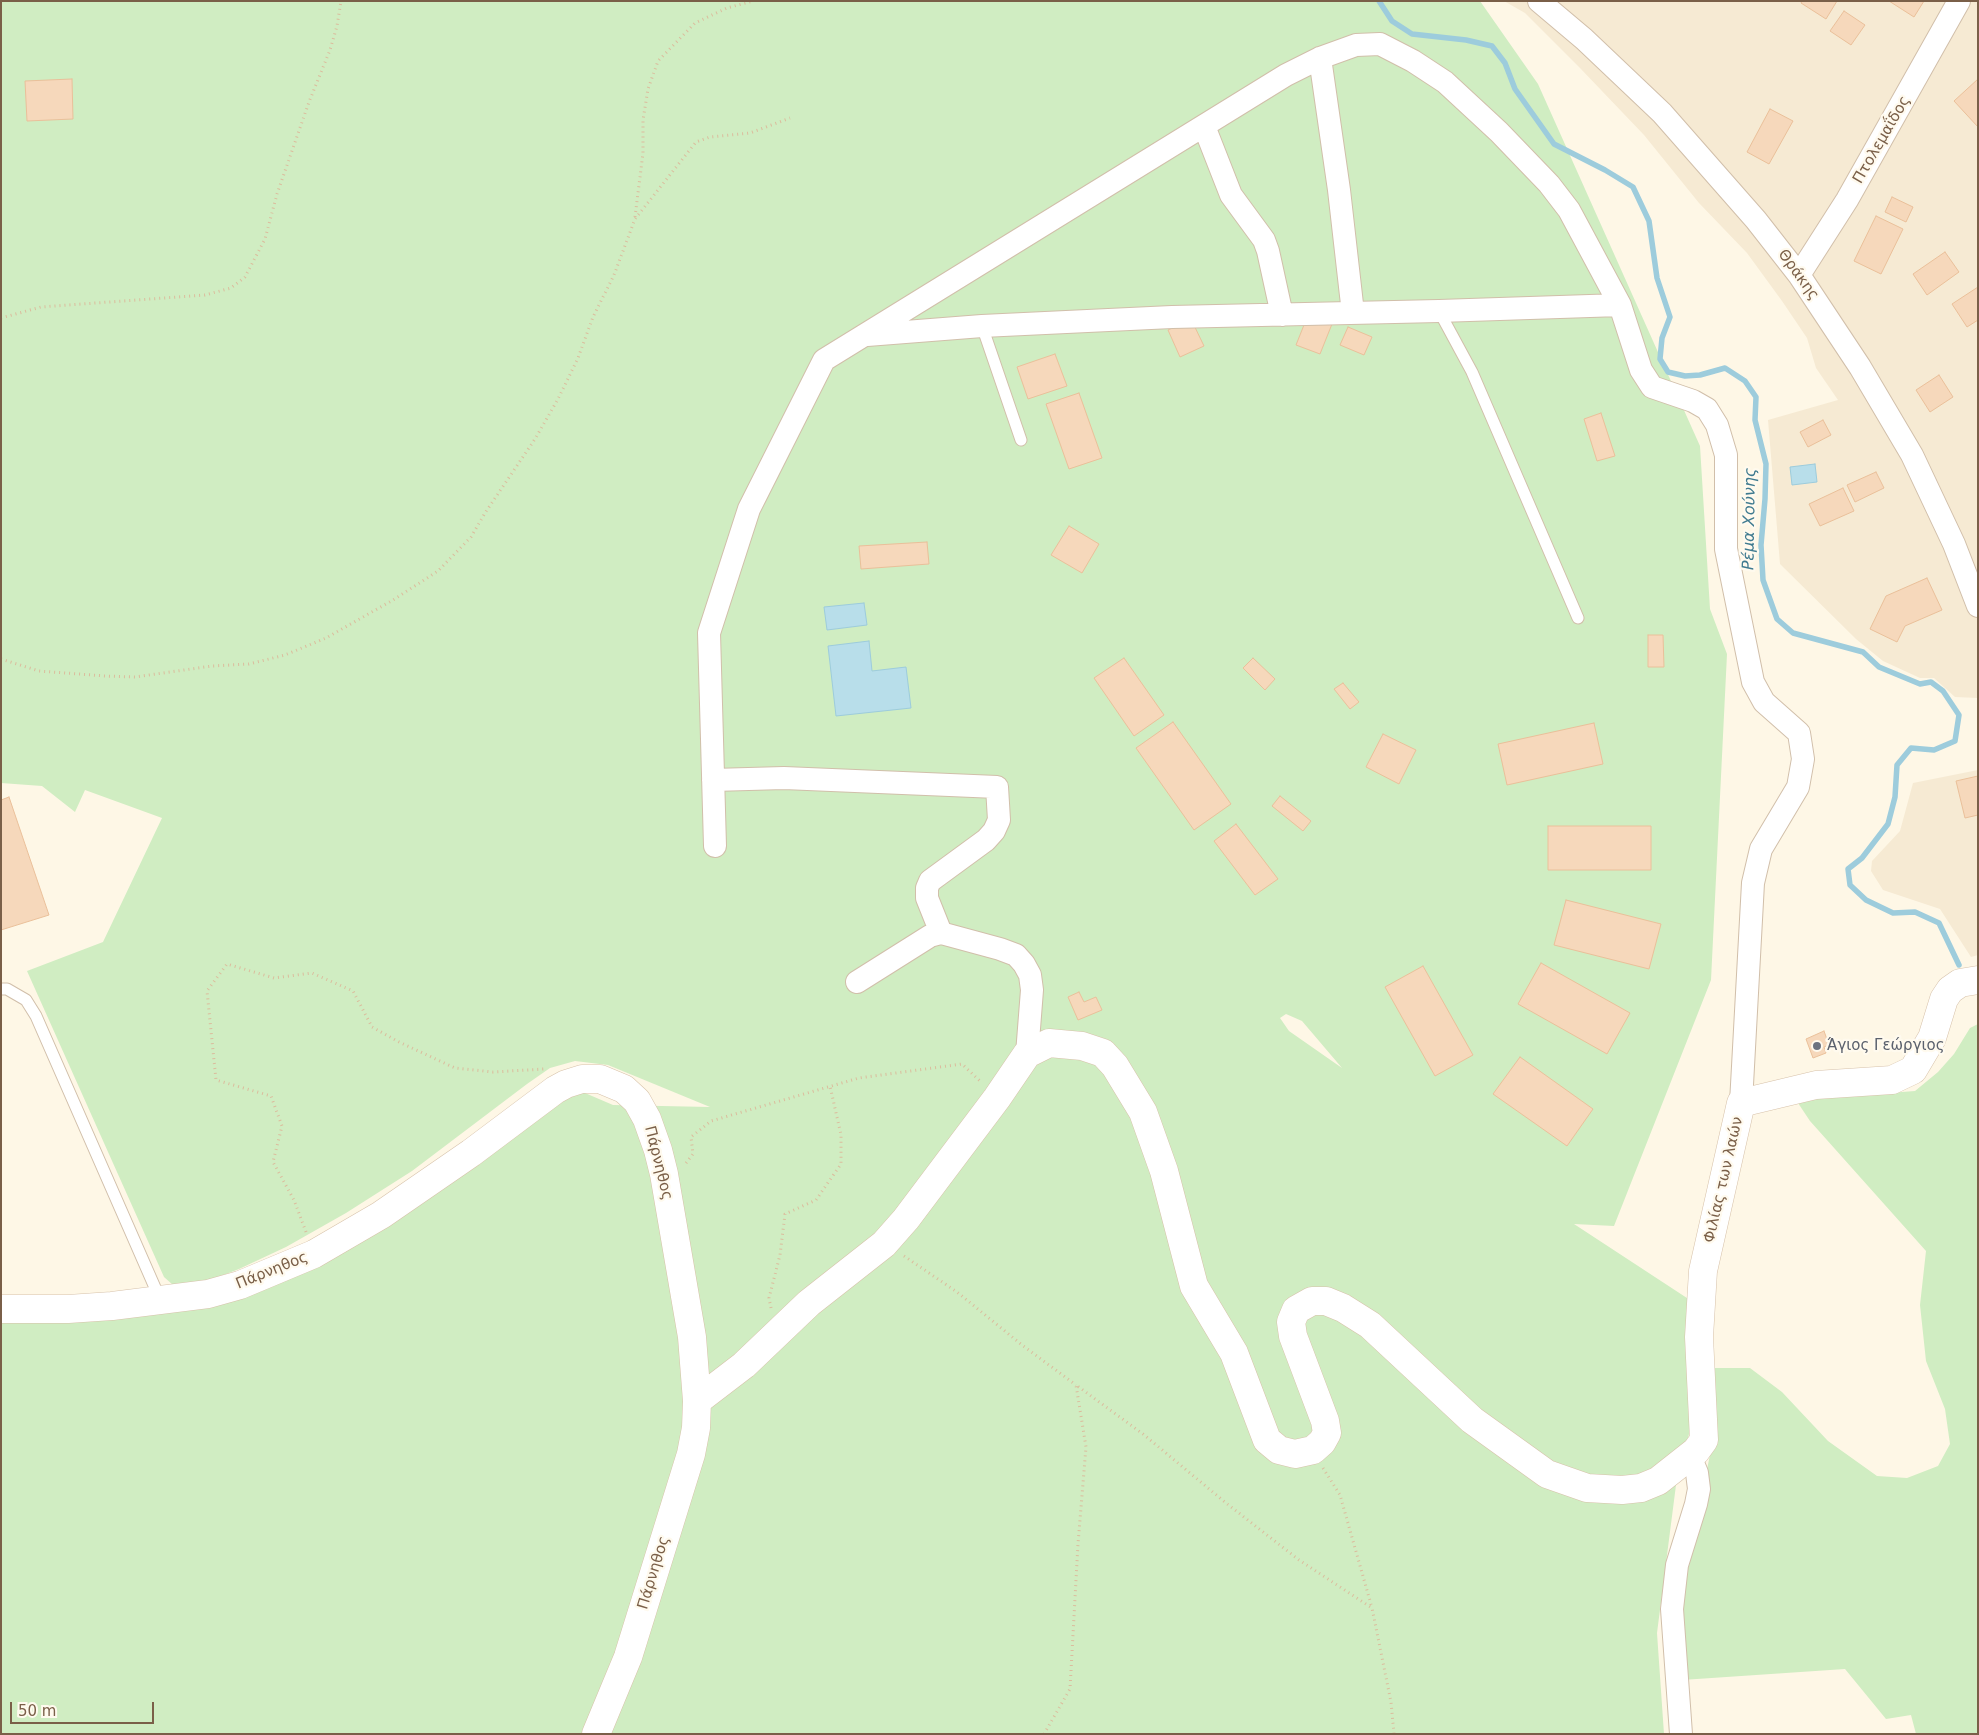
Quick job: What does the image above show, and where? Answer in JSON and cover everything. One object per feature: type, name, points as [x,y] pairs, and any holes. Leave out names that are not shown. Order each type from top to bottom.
[{"type":"street","name":"Θράκης","points":[[1539,1],[1584,39],[1662,113],[1756,220],[1799,275],[1854,358],[1912,455],[1954,544],[1978,606]]},
{"type":"street","name":"Πτολεμαΐδος","points":[[1799,275],[1852,192],[1959,1]]},
{"type":"street","points":[[715,846],[709,633],[749,509],[824,360],[1286,75],[1320,58],[1356,45],[1380,44],[1413,60],[1445,82],[1500,132],[1549,184],[1569,210],[1620,305],[1641,370],[1652,387],[1693,401],[1707,409],[1717,425],[1726,455],[1726,549],[1753,682],[1764,702],[1799,733],[1803,759],[1798,787],[1761,849],[1753,883],[1741,1104]]},
{"type":"street","points":[[1320,58],[1339,190],[1353,313]]},
{"type":"street","points":[[1204,126],[1230,195],[1264,240],[1282,314]]},
{"type":"street","points":[[863,335],[982,326],[1172,317],[1620,305]]},
{"type":"street","points":[[713,780],[784,778],[997,787],[999,820],[994,831],[986,840],[930,881],[927,888],[927,898],[934,920],[941,933]]},
{"type":"street","points":[[697,1401],[744,1365],[809,1304],[884,1244],[912,1212],[998,1098],[1027,1054],[1032,990],[1030,975],[1016,955],[941,933],[930,936],[857,982]]},
{"type":"street","name":"Φιλίας των λαών","points":[[1313,1450],[1322,1442],[1327,1433],[1326,1421],[1292,1336],[1290,1322],[1304,1305],[1326,1301],[1343,1308],[1370,1325],[1472,1420],[1547,1474],[1587,1488],[1622,1490],[1641,1488],[1658,1481],[1702,1445],[1705,1433],[1701,1396],[1699,1338],[1703,1271],[1741,1104],[1816,1085],[1892,1080],[1913,1070],[1932,1038],[1944,999],[1950,990],[1960,983],[1978,980]]},
{"type":"street","points":[[1027,1054],[1049,1043],[1082,1046],[1103,1053],[1115,1066],[1143,1112],[1164,1171],[1194,1286],[1234,1353],[1267,1440],[1279,1450],[1295,1454],[1313,1450]]},
{"type":"street","name":"Πάρνηθος","points":[[1,1309],[68,1310],[161,1301],[208,1294],[240,1285],[314,1254],[389,1210],[471,1153],[560,1087],[577,1080],[600,1079],[630,1093],[640,1105],[647,1119],[664,1174],[692,1337],[697,1401],[696,1428],[691,1454],[628,1657],[596,1734]]},
{"type":"street","points":[[1682,1734],[1672,1609],[1677,1565],[1699,1489],[1697,1473],[1690,1456]]},
{"type":"lane","points":[[1439,311],[1472,372],[1578,618]]},
{"type":"lane","points":[[982,326],[1021,440]]},
{"type":"lane","points":[[1,988],[8,989],[26,1000],[36,1016],[161,1301]]},
{"type":"path","points":[[1,318],[41,307],[205,295],[230,288],[245,277],[265,239],[309,102],[330,50],[337,26],[341,1]]},
{"type":"path","points":[[1,659],[39,671],[135,677],[212,666],[249,664],[285,655],[326,638],[394,600],[438,570],[471,538],[485,513],[535,439],[578,358],[593,317],[614,276],[635,220],[643,153],[643,120],[648,90],[658,60],[695,23],[727,8],[753,1]]},
{"type":"path","points":[[635,220],[696,142],[710,137],[750,133],[790,118]]},
{"type":"path","points":[[314,1254],[294,1200],[273,1162],[282,1126],[271,1096],[216,1080],[207,991],[227,964],[274,978],[312,973],[353,991],[372,1027],[406,1046],[455,1068],[493,1072],[550,1068],[560,1075],[560,1087]]},
{"type":"path","points":[[664,1174],[682,1168],[693,1154],[691,1137],[711,1121],[859,1078],[962,1064],[998,1098]]},
{"type":"path","points":[[776,1336],[769,1298],[780,1255],[785,1214],[816,1200],[840,1164],[840,1135],[830,1086]]},
{"type":"path","points":[[884,1244],[957,1292],[1022,1345],[1143,1434],[1226,1504],[1299,1560],[1372,1608]]},
{"type":"path","points":[[1044,1734],[1070,1689],[1086,1447],[1076,1386]]},
{"type":"path","points":[[1313,1450],[1340,1496],[1372,1608],[1391,1702],[1394,1734]]},
{"type":"shaded area","points":[[1504,1],[1978,1],[1978,698],[1955,697],[1934,678],[1920,678],[1883,661],[1856,639],[1780,564],[1768,420],[1838,400],[1816,368],[1807,338],[1747,253],[1699,203],[1644,135],[1580,68],[1525,13]]},
{"type":"shaded area","points":[[1978,770],[1978,955],[1971,957],[1940,909],[1883,890],[1871,871],[1872,861],[1900,831],[1913,783]]},
{"type":"green space","points":[[1,1],[1480,1],[1538,84],[1700,446],[1710,609],[1727,654],[1711,980],[1614,1226],[1574,1224],[1690,1300],[1689,1434],[1676,1485],[1657,1633],[1664,1734],[1,1734],[1,1316],[297,1271],[562,1093],[585,1093],[613,1105],[710,1107],[608,1065],[575,1061],[550,1068],[412,1171],[346,1213],[286,1247],[239,1269],[208,1281],[173,1285],[164,1277],[27,971],[103,942],[162,818],[85,790],[75,812],[42,786],[1,783]],"holes":[[[1286,1014],[1302,1021],[1342,1068],[1289,1031],[1280,1018]]]},
{"type":"green space","points":[[1978,1024],[1978,1734],[1916,1734],[1911,1715],[1886,1719],[1845,1669],[1682,1680],[1677,1611],[1710,1455],[1709,1368],[1750,1368],[1782,1392],[1828,1441],[1877,1476],[1907,1478],[1938,1466],[1950,1444],[1945,1409],[1926,1361],[1920,1305],[1926,1251],[1810,1121],[1796,1100],[1915,1091],[1938,1072],[1954,1054],[1970,1028]]},
{"type":"water","points":[[1815,464],[1817,482],[1792,485],[1790,467]]},
{"type":"water","points":[[864,603],[867,625],[827,630],[824,607]]},
{"type":"water","points":[[869,641],[872,671],[906,667],[911,708],[836,716],[828,646]]},
{"type":"building","points":[[1802,1],[1837,1],[1826,19],[1801,3]]},
{"type":"building","points":[[1889,1],[1924,1],[1914,17]]},
{"type":"building","points":[[1844,11],[1865,25],[1851,45],[1830,31]]},
{"type":"building","points":[[72,79],[73,119],[27,121],[25,81]]},
{"type":"building","points":[[1978,79],[1978,127],[1954,101]]},
{"type":"building","points":[[1770,109],[1793,121],[1769,164],[1747,152]]},
{"type":"building","points":[[1892,197],[1913,207],[1906,222],[1885,212]]},
{"type":"building","points":[[1876,216],[1903,229],[1881,274],[1854,261]]},
{"type":"building","points":[[1945,252],[1959,272],[1927,295],[1913,274]]},
{"type":"building","points":[[1978,287],[1978,320],[1967,327],[1952,304]]},
{"type":"building","points":[[1308,315],[1332,324],[1320,354],[1296,345]]},
{"type":"building","points":[[1191,319],[1204,346],[1180,357],[1168,330]]},
{"type":"building","points":[[1348,327],[1372,337],[1364,355],[1340,345]]},
{"type":"building","points":[[1055,354],[1067,386],[1028,399],[1017,367]]},
{"type":"building","points":[[1939,375],[1953,397],[1930,412],[1916,390]]},
{"type":"building","points":[[1079,393],[1102,458],[1069,469],[1046,404]]},
{"type":"building","points":[[1601,413],[1615,456],[1597,461],[1584,419]]},
{"type":"building","points":[[1823,420],[1831,435],[1808,447],[1800,432]]},
{"type":"building","points":[[1876,472],[1884,488],[1855,502],[1847,485]]},
{"type":"building","points":[[1843,488],[1854,511],[1820,526],[1809,504]]},
{"type":"building","points":[[1069,526],[1099,544],[1082,573],[1051,555]]},
{"type":"building","points":[[927,542],[929,564],[861,569],[859,546]]},
{"type":"building","points":[[1927,578],[1942,610],[1905,626],[1897,642],[1870,629],[1886,596]]},
{"type":"building","points":[[1648,635],[1663,635],[1664,667],[1648,667]]},
{"type":"building","points":[[1124,658],[1164,715],[1134,736],[1094,678]]},
{"type":"building","points":[[1253,658],[1275,679],[1265,690],[1243,668]]},
{"type":"building","points":[[1343,683],[1359,702],[1350,709],[1334,689]]},
{"type":"building","points":[[1173,722],[1231,804],[1194,830],[1136,748]]},
{"type":"building","points":[[1594,723],[1603,764],[1507,785],[1498,744]]},
{"type":"building","points":[[1383,734],[1416,750],[1399,784],[1366,767]]},
{"type":"building","points":[[1978,776],[1978,815],[1965,818],[1956,781]]},
{"type":"building","points":[[1280,796],[1311,821],[1303,831],[1272,806]]},
{"type":"building","points":[[9,797],[49,915],[1,930],[1,800]]},
{"type":"building","points":[[1236,824],[1278,879],[1255,895],[1214,841]]},
{"type":"building","points":[[1548,826],[1651,826],[1651,870],[1548,870]]},
{"type":"building","points":[[1566,900],[1661,924],[1649,969],[1554,945]]},
{"type":"building","points":[[1541,963],[1630,1013],[1607,1054],[1518,1004]]},
{"type":"building","points":[[1423,966],[1473,1055],[1435,1076],[1385,987]]},
{"type":"building","points":[[1079,992],[1084,1002],[1096,997],[1102,1010],[1078,1020],[1068,997]]},
{"type":"building","name":"Άγιος Γεώργιος","points":[[1824,1031],[1829,1045],[1824,1047],[1826,1053],[1813,1058],[1806,1039]]},
{"type":"building","points":[[1520,1057],[1593,1109],[1567,1146],[1493,1094]]},
{"type":"waterway","name":"Ρέμα Χούνης","points":[[1379,1],[1392,21],[1412,34],[1466,40],[1492,46],[1505,63],[1515,89],[1554,144],[1605,170],[1633,187],[1649,221],[1657,278],[1670,317],[1662,338],[1660,359],[1668,372],[1685,376],[1700,375],[1725,368],[1745,381],[1756,397],[1755,420],[1766,464],[1761,545],[1763,580],[1777,619],[1793,633],[1863,652],[1879,667],[1920,684],[1931,682],[1943,691],[1959,715],[1955,741],[1934,750],[1911,748],[1897,765],[1895,797],[1888,824],[1862,858],[1848,869],[1850,885],[1866,900],[1893,913],[1915,912],[1939,923],[1959,965]]},
{"type":"place","name":"Άγιος Γεώργιος","points":[[1817,1046]]}]
